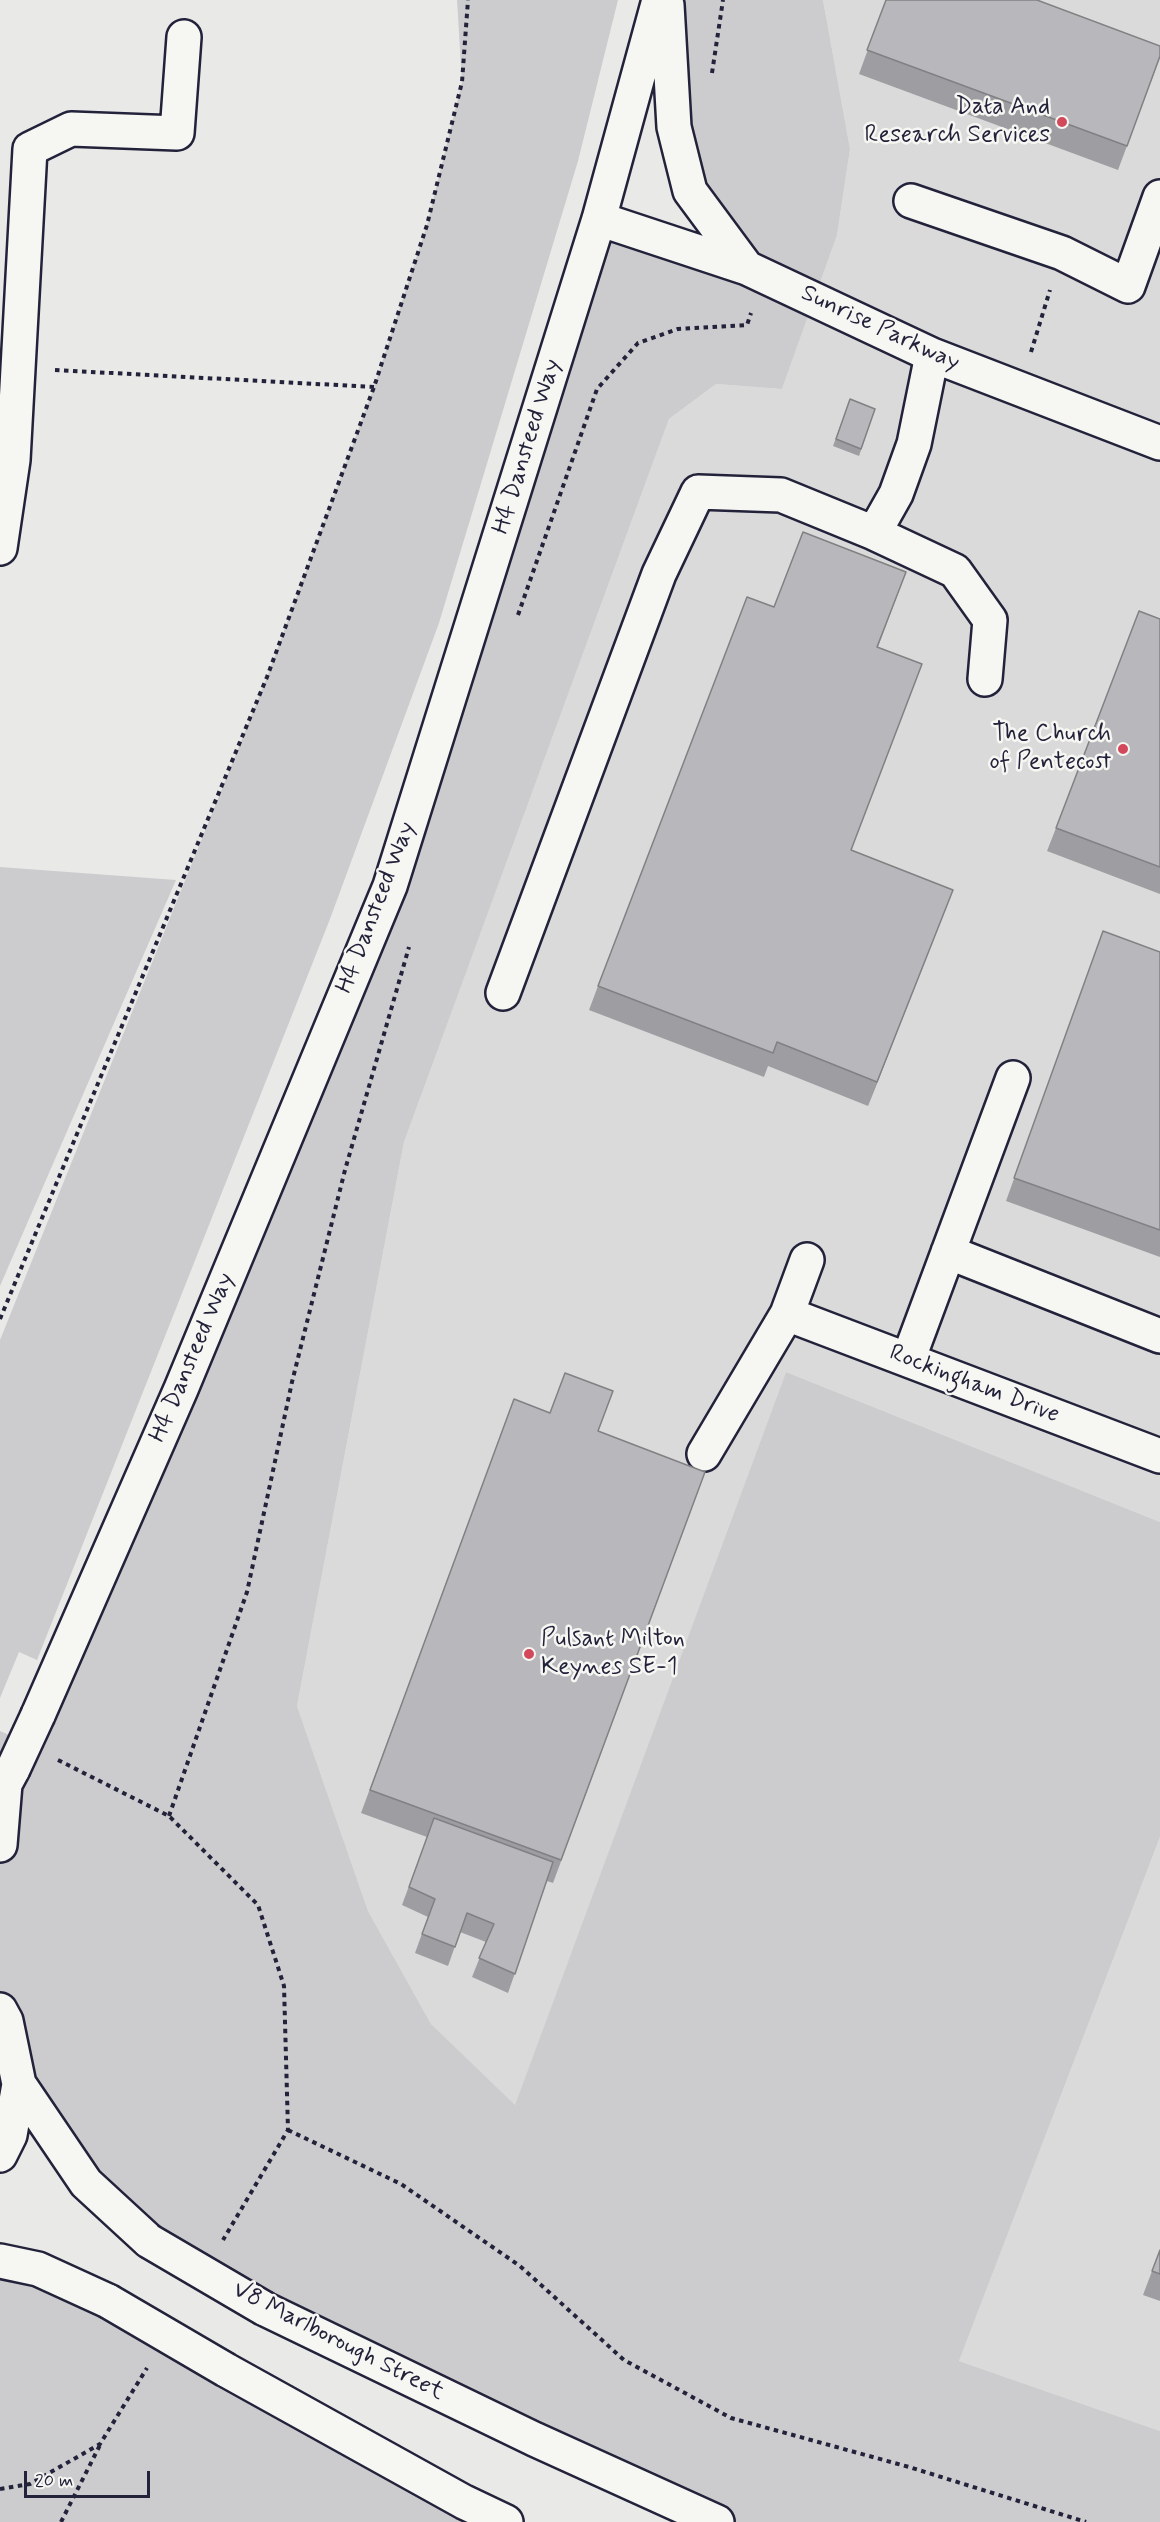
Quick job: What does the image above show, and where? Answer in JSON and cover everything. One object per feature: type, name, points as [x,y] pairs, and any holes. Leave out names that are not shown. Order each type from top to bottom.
[{"type":"street","name":"H4 Dansteed Way","points":[[0,1845],[6,1781],[38,1715],[181,1389],[390,886],[599,219],[658,0]]},
{"type":"street","points":[[666,0],[674,127],[690,191],[755,272]]},
{"type":"street","points":[[0,548],[13,460],[17,368],[14,219],[30,149],[71,129],[177,133],[184,37]]},
{"type":"street","points":[[911,201],[1062,252],[1128,286],[1160,197]]},
{"type":"street","name":"Sunrise Parkway","points":[[599,219],[755,272],[932,355],[1160,443]]},
{"type":"street","points":[[874,533],[896,494],[914,444],[932,355]]},
{"type":"street","points":[[503,993],[659,574],[698,492],[781,495],[874,533],[955,572],[990,620],[985,679]]},
{"type":"street","points":[[908,1359],[1013,1078]]},
{"type":"street","points":[[948,1252],[1160,1336]]},
{"type":"street","points":[[704,1454],[787,1314],[807,1260]]},
{"type":"street","name":"Rockingham Drive","points":[[787,1314],[1160,1456]]},
{"type":"street","points":[[0,2010],[6,2021],[19,2084],[10,2135],[0,2155]]},
{"type":"street","name":"V8 Marlborough Street","points":[[19,2084],[86,2183],[150,2241],[265,2309],[534,2439],[717,2522]]},
{"type":"street","points":[[0,2261],[38,2269],[108,2301],[226,2370],[464,2502],[506,2522]]},
{"type":"path","points":[[0,1319],[267,677],[374,387],[427,225],[462,82],[468,0]]},
{"type":"path","points":[[711,77],[723,0]]},
{"type":"path","points":[[1019,390],[1062,252]]},
{"type":"path","points":[[515,624],[597,389],[638,343],[678,329],[747,325],[755,272]]},
{"type":"path","points":[[17,368],[374,387]]},
{"type":"path","points":[[169,1816],[247,1592],[292,1382],[345,1170],[411,941]]},
{"type":"path","points":[[53,1758],[169,1816],[258,1905],[284,1986],[288,2130],[401,2184],[520,2266],[624,2360],[731,2418],[909,2467],[1086,2522]]},
{"type":"path","points":[[61,2522],[100,2444],[148,2366]]},
{"type":"path","points":[[0,2488],[30,2484],[100,2444]]},
{"type":"shaded area","points":[[457,0],[618,0],[578,161],[439,623],[330,919],[37,1660],[19,1652],[0,1698],[0,1340],[267,677],[374,387],[427,225],[462,82]]},
{"type":"shaded area","points":[[666,0],[823,0],[850,149],[837,235],[782,389],[716,384],[669,419],[404,1142],[297,1706],[368,1911],[431,2024],[515,2105],[786,1372],[1160,1522],[1160,1837],[959,2361],[1160,2431],[1160,2522],[717,2522],[334,2341],[86,2183],[0,2010],[0,1731],[25,1742],[390,886],[599,219],[746,267],[690,191]]},
{"type":"shaded area","points":[[823,0],[1160,0],[1160,1522],[786,1372],[515,2106],[431,2024],[368,1911],[297,1706],[404,1142],[669,419],[716,384],[782,389],[837,235],[850,149]]},
{"type":"shaded area","points":[[0,867],[176,880],[0,1286]]},
{"type":"shaded area","points":[[1160,1837],[1160,2431],[959,2361]]},
{"type":"shaded area","points":[[0,2261],[108,2301],[163,2354],[226,2370],[506,2522],[0,2522]]},
{"type":"building","name":"Data And Research Services","points":[[886,0],[1037,0],[1160,46],[1160,56],[1127,146],[867,50]]},
{"type":"building","points":[[850,399],[875,409],[861,449],[836,439]]},
{"type":"building","points":[[803,532],[906,572],[877,647],[922,664],[851,850],[953,890],[877,1082],[777,1042],[773,1053],[598,986],[747,597],[774,607]]},
{"type":"building","name":"The Church of Pentecost","points":[[1139,611],[1160,619],[1160,867],[1056,828]]},
{"type":"building","points":[[1103,931],[1160,952],[1160,1230],[1014,1178]]},
{"type":"building","name":"Pulsant Milton Keynes SE-1","points":[[565,1373],[613,1391],[598,1431],[705,1472],[561,1860],[370,1790],[514,1399],[550,1413]]},
{"type":"building","points":[[434,1818],[553,1862],[515,1974],[479,1958],[494,1924],[467,1913],[455,1947],[422,1934],[435,1899],[409,1887]]},
{"type":"building","points":[[1160,2250],[1160,2274],[1152,2271]]},
{"type":"place","name":"Data And Research Services","points":[[1062,122]]},
{"type":"place","name":"The Church of Pentecost","points":[[1123,749]]},
{"type":"place","name":"Pulsant Milton Keynes SE-1","points":[[529,1654]]}]
